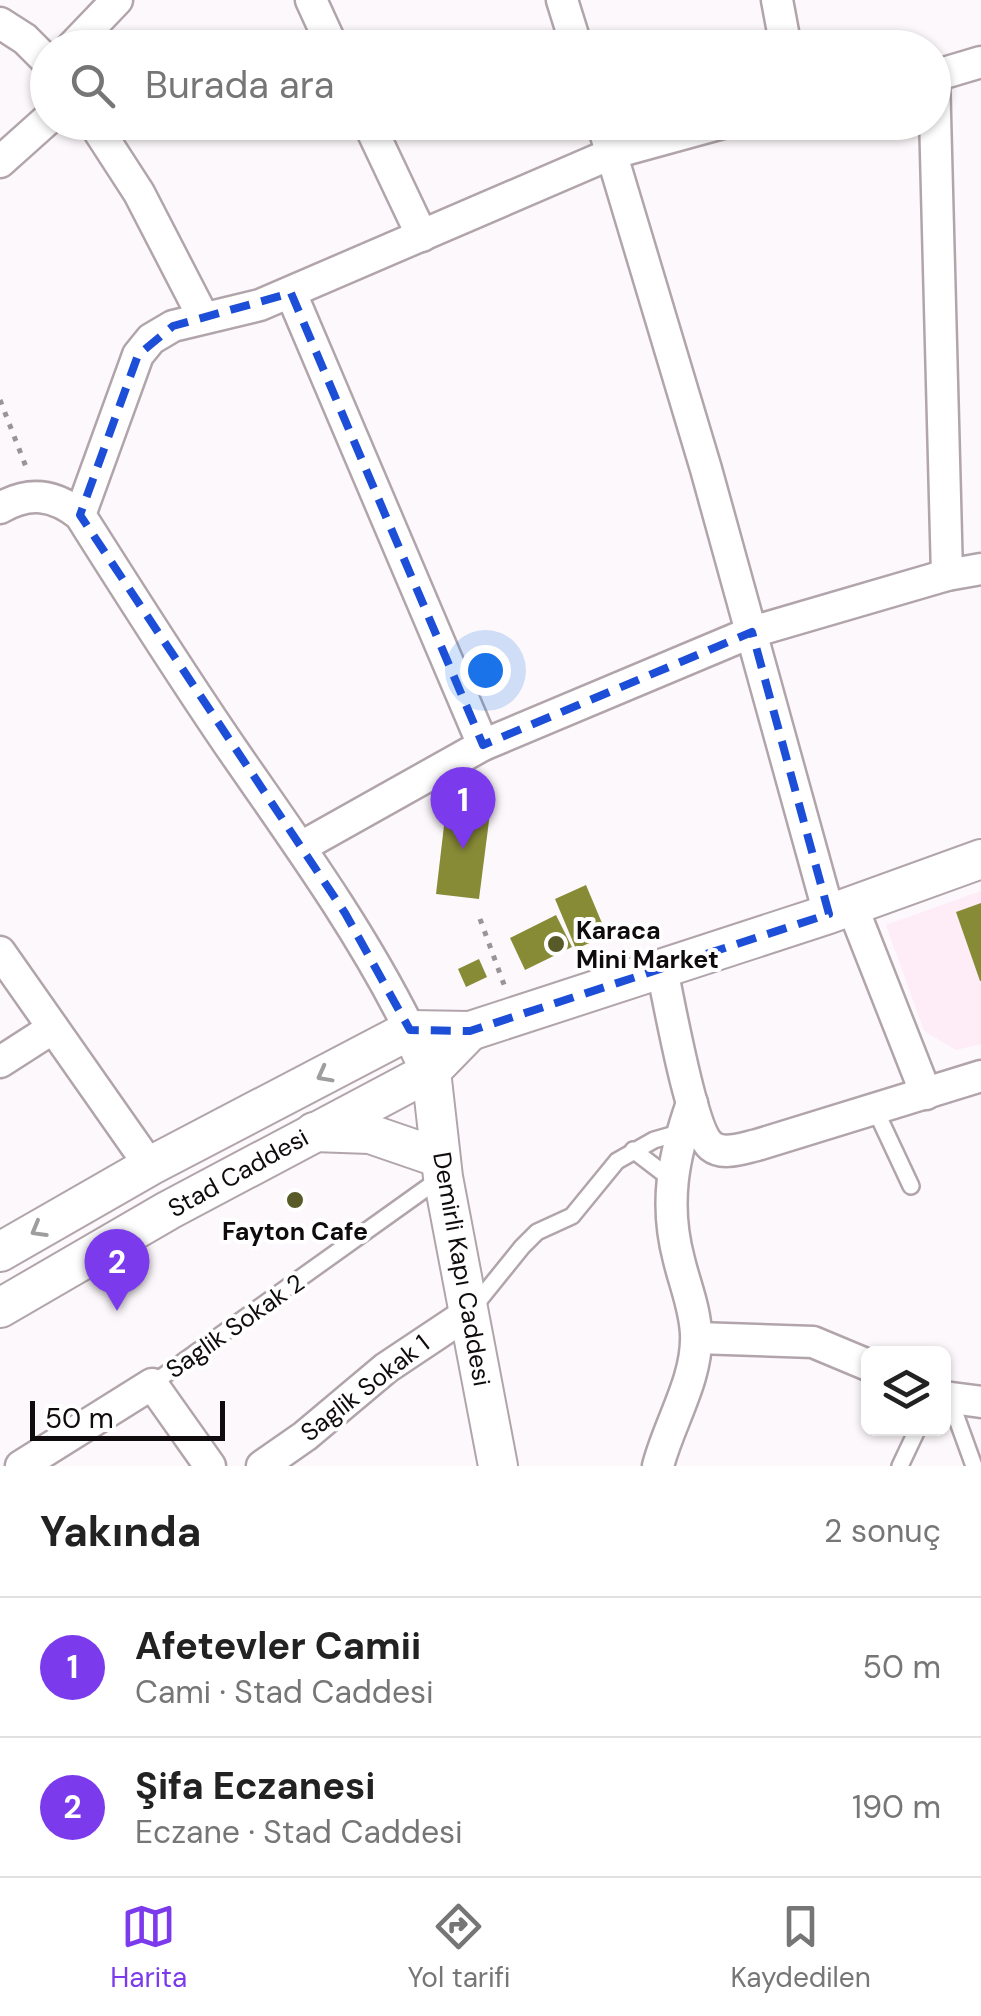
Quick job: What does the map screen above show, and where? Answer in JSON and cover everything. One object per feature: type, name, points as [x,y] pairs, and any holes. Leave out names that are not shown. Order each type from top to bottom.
[{"type":"street","points":[[88,30],[118,0]]},
{"type":"street","points":[[311,0],[325,30]]},
{"type":"street","points":[[562,0],[571,30]]},
{"type":"street","points":[[777,0],[783,30]]},
{"type":"street","points":[[0,24],[30,45]]},
{"type":"street","points":[[951,71],[981,62]]},
{"type":"street","points":[[951,79],[981,83]]},
{"type":"street","points":[[0,162],[30,136]]},
{"type":"street","points":[[104,140],[149,210],[202,316]]},
{"type":"street","points":[[377,140],[422,236]]},
{"type":"street","points":[[608,140],[752,632],[841,910],[926,1094]]},
{"type":"street","points":[[80,515],[138,355],[151,339],[202,316],[230,313],[291,293],[612,153],[660,140]]},
{"type":"street","points":[[936,140],[947,575]]},
{"type":"street","points":[[291,293],[483,745]]},
{"type":"street","points":[[0,508],[17,498],[37,496],[56,499],[80,515],[381,970],[431,1071]]},
{"type":"street","points":[[301,848],[483,745],[752,632],[947,575],[981,569]]},
{"type":"street","name":"Stad Caddesi","points":[[0,1252],[150,1166],[410,1030],[470,1031],[841,910],[981,859]]},
{"type":"street","points":[[0,952],[150,1166]]},
{"type":"street","points":[[658,1466],[692,1367],[697,1338],[693,1307],[672,1229],[671,1179],[687,1118],[662,970]]},
{"type":"street","points":[[0,1062],[53,1028]]},
{"type":"street","name":"Stad Caddesi","points":[[0,1308],[169,1210],[431,1071],[470,1031]]},
{"type":"street","name":"Demirli Kapı Caddesi","points":[[431,1071],[442,1168],[498,1466]]},
{"type":"street","points":[[687,1118],[712,1148],[723,1151],[757,1145],[981,1076]]},
{"type":"street","points":[[312,1132],[370,1134],[442,1168]]},
{"type":"street","name":"Saglik Sokak 1","points":[[262,1466],[305,1436],[386,1368],[470,1312]]},
{"type":"street","points":[[697,1338],[812,1342],[861,1362]]},
{"type":"street","points":[[152,1384],[210,1466]]},
{"type":"street","name":"Saglik Sokak 2","points":[[21,1466],[152,1384]]},
{"type":"street","points":[[951,1398],[981,1402]]},
{"type":"lane","points":[[876,1109],[911,1186]]},
{"type":"lane","points":[[470,1312],[537,1232],[572,1216],[617,1161],[687,1118]]},
{"type":"lane","points":[[633,1150],[671,1179]]},
{"type":"lane","name":"Saglik Sokak 2","points":[[152,1384],[442,1168]]},
{"type":"lane","points":[[951,1409],[974,1466]]},
{"type":"lane","points":[[900,1466],[914,1436]]},
{"type":"path","points":[[0,400],[37,496]]},
{"type":"path","points":[[480,919],[516,1016]]},
{"type":"highlighted area","points":[[291,293],[483,745],[752,632],[829,914],[470,1031],[410,1030],[345,913],[80,515],[138,355],[173,326]]},
{"type":"shaded area","points":[[981,891],[981,1044],[956,1050],[924,1031],[886,925]]},
{"type":"building","points":[[447,800],[491,805],[479,899],[436,894]]},
{"type":"building","points":[[586,885],[607,935],[576,949],[555,899]]},
{"type":"building","points":[[981,903],[981,981],[980,981],[956,912]]},
{"type":"building","points":[[556,915],[572,947],[525,970],[510,938]]},
{"type":"building","points":[[479,959],[487,977],[466,987],[458,969]]},
{"type":"place","name":"Afetevler Camii","points":[[463,849]]},
{"type":"place","name":"Karaca Mini Market","points":[[556,944]]},
{"type":"place","name":"Fayton Cafe","points":[[295,1200]]},
{"type":"place","name":"Şifa Eczanesi","points":[[117,1311]]}]
